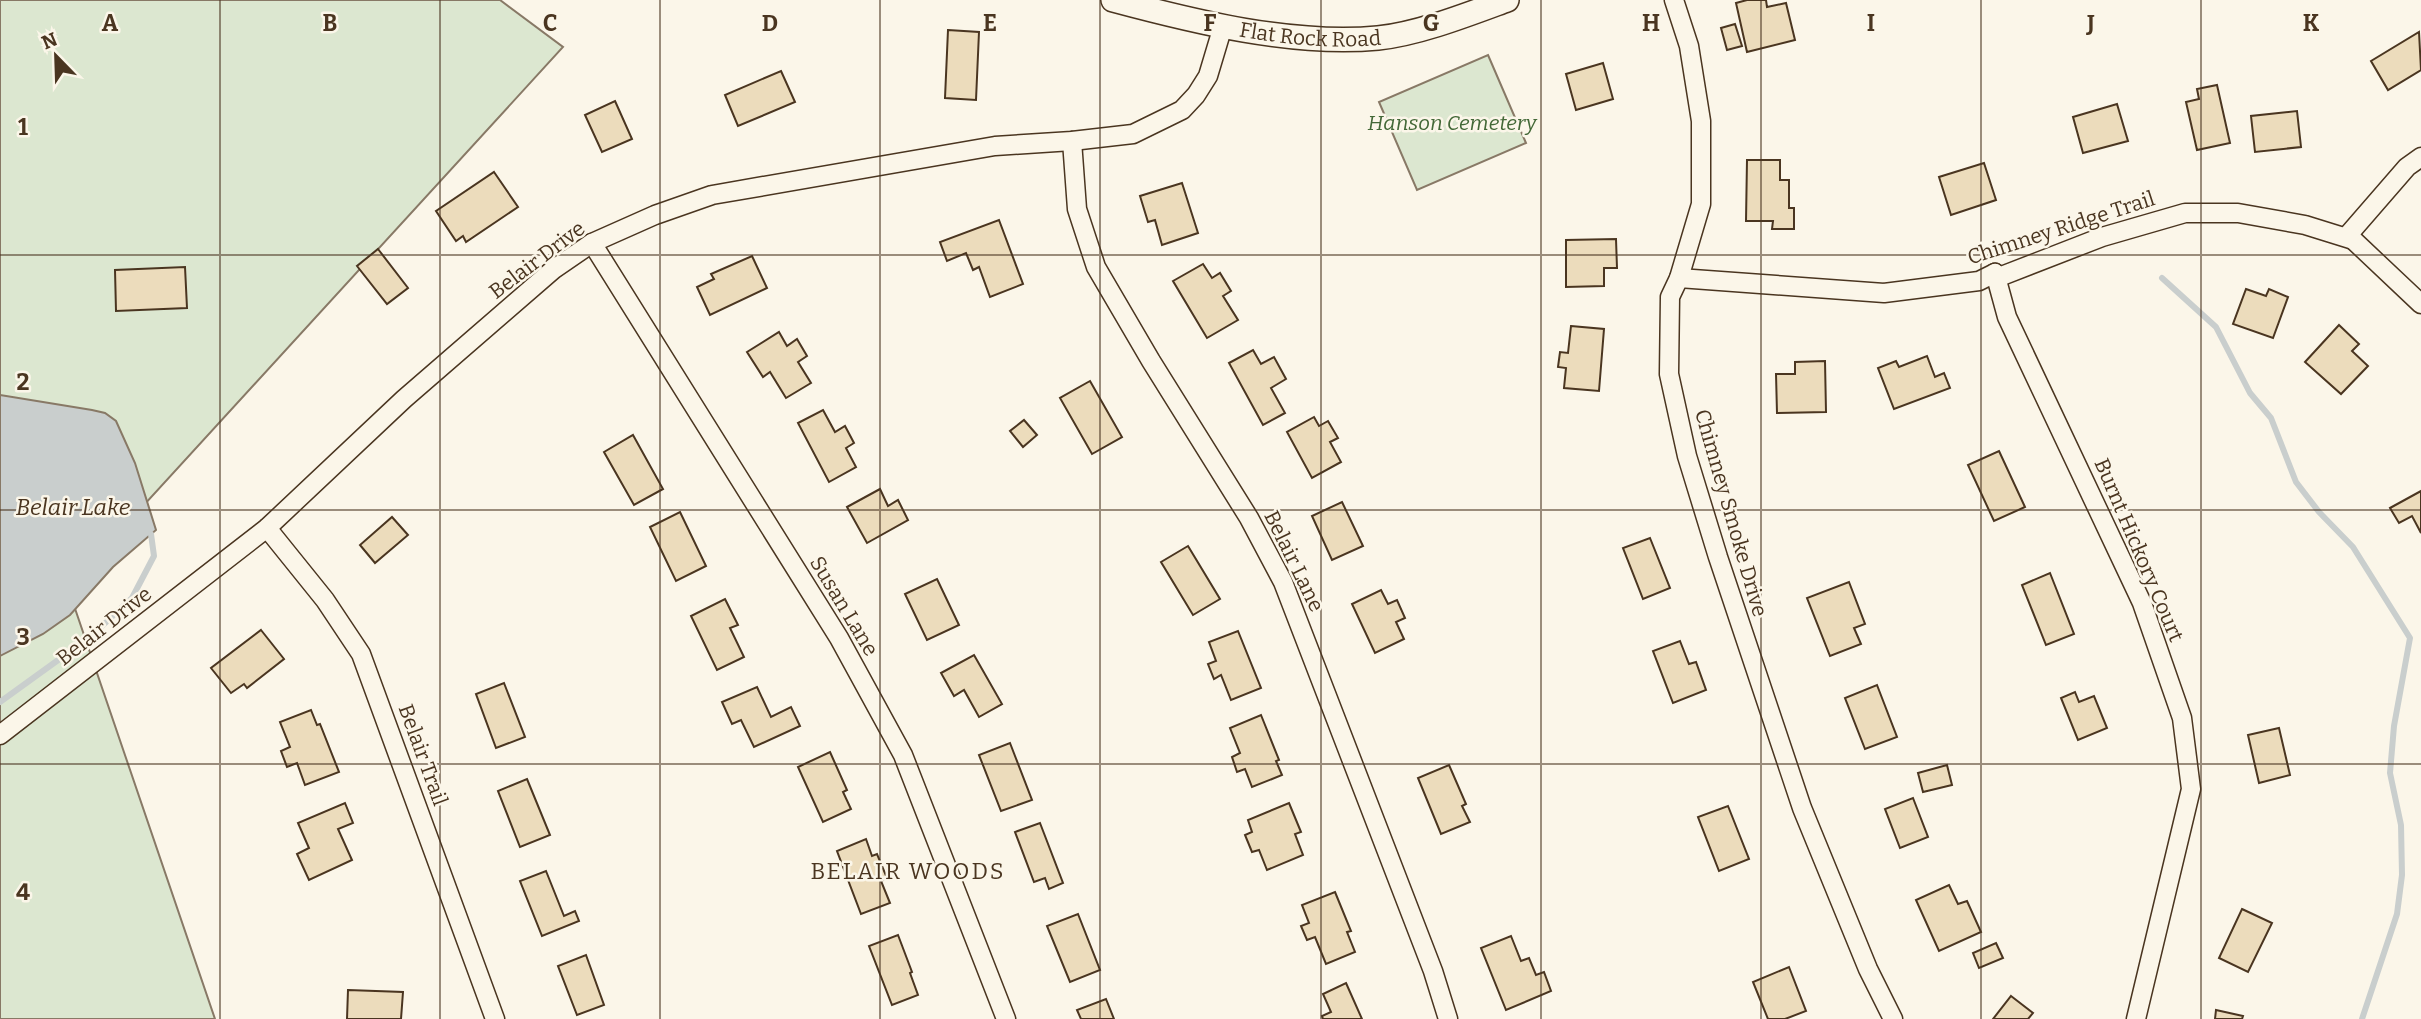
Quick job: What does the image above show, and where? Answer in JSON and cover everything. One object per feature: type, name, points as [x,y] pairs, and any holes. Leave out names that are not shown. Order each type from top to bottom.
[{"type":"street","name":"Flat Rock Road","points":[[1113,0],[1223,26],[1311,38],[1381,38],[1435,24],[1496,2]]},
{"type":"street","name":"Chimney Smoke Drive","points":[[1674,0],[1689,46],[1701,121],[1701,204],[1679,278],[1670,297],[1669,374],[1687,456],[1802,808],[1868,969],[1893,1019]]},
{"type":"street","name":"Belair Drive","points":[[0,735],[267,528],[404,400],[554,269],[592,243],[655,215],[712,195],[995,146],[1133,134],[1182,110],[1196,95],[1208,76],[1223,26]]},
{"type":"street","name":"Belair Lane","points":[[1072,141],[1077,209],[1096,267],[1249,519],[1283,582],[1433,971],[1448,1019]]},
{"type":"street","points":[[2421,157],[2407,167],[2348,235],[2421,304]]},
{"type":"street","name":"Chimney Ridge Trail","points":[[1679,278],[1884,292],[1979,281],[1994,273],[1999,277],[2102,237],[2185,213],[2238,213],[2305,225],[2350,239],[2348,235]]},
{"type":"street","name":"Susan Lane","points":[[592,243],[839,638],[903,755],[1006,1019]]},
{"type":"street","name":"Burnt Hickory Court","points":[[1994,273],[2007,317],[2142,603],[2182,718],[2192,789],[2136,1019]]},
{"type":"street","name":"Belair Trail","points":[[267,528],[325,600],[361,654],[495,1019]]},
{"type":"green space","points":[[0,0],[500,0],[563,47],[68,588],[215,1019],[0,1019]]},
{"type":"green space","name":"Hanson Cemetery","points":[[1488,55],[1526,143],[1417,190],[1379,102]]},
{"type":"water","name":"Belair Lake","points":[[0,395],[92,410],[105,413],[116,421],[135,463],[156,530],[113,567],[70,615],[43,634],[0,656]]},
{"type":"building","points":[[1766,0],[1767,7],[1786,3],[1795,40],[1747,52],[1736,3]]},
{"type":"building","points":[[1735,24],[1742,46],[1727,50],[1721,28]]},
{"type":"building","points":[[948,30],[979,32],[976,100],[945,98]]},
{"type":"building","points":[[2419,32],[2421,70],[2388,90],[2371,61]]},
{"type":"building","points":[[1603,63],[1613,99],[1576,110],[1566,74]]},
{"type":"building","points":[[781,71],[795,102],[738,126],[725,95]]},
{"type":"building","points":[[2217,85],[2230,143],[2197,150],[2186,102],[2199,99],[2197,89]]},
{"type":"building","points":[[615,101],[632,139],[602,152],[585,115]]},
{"type":"building","points":[[2117,104],[2128,141],[2083,153],[2073,117]]},
{"type":"building","points":[[2297,111],[2301,147],[2255,152],[2251,116]]},
{"type":"building","points":[[1747,160],[1780,160],[1780,180],[1789,180],[1789,208],[1794,208],[1794,229],[1772,229],[1773,221],[1746,221]]},
{"type":"building","points":[[1984,163],[1996,200],[1951,215],[1939,177]]},
{"type":"building","points":[[494,172],[518,207],[466,242],[463,236],[456,241],[436,211]]},
{"type":"building","points":[[1182,183],[1198,233],[1162,245],[1155,220],[1148,222],[1140,196]]},
{"type":"building","points":[[999,220],[1023,284],[990,297],[979,267],[973,270],[966,253],[947,261],[940,242]]},
{"type":"building","points":[[1616,239],[1617,268],[1604,268],[1604,286],[1566,287],[1566,240]]},
{"type":"building","points":[[378,249],[408,288],[387,304],[357,266]]},
{"type":"building","points":[[752,256],[767,288],[710,315],[697,287],[714,279],[711,274]]},
{"type":"building","points":[[1203,264],[1212,278],[1220,273],[1231,291],[1223,296],[1238,320],[1207,338],[1173,281]]},
{"type":"building","points":[[185,267],[187,308],[116,311],[115,270]]},
{"type":"building","points":[[2246,289],[2266,296],[2269,289],[2288,297],[2273,338],[2233,324]]},
{"type":"building","points":[[2339,325],[2359,344],[2352,351],[2368,366],[2341,394],[2305,362]]},
{"type":"building","points":[[1571,326],[1604,329],[1599,391],[1564,388],[1566,368],[1558,367],[1560,352],[1568,353]]},
{"type":"building","points":[[779,332],[787,346],[797,339],[807,356],[798,362],[811,383],[786,398],[770,372],[763,377],[747,352]]},
{"type":"building","points":[[1253,350],[1261,364],[1274,357],[1286,379],[1271,388],[1285,413],[1263,425],[1229,363]]},
{"type":"building","points":[[1927,356],[1935,377],[1944,373],[1950,388],[1894,409],[1878,368],[1896,361],[1899,367]]},
{"type":"building","points":[[1825,361],[1826,412],[1777,413],[1776,374],[1795,374],[1795,362]]},
{"type":"building","points":[[1090,381],[1122,437],[1092,454],[1060,398]]},
{"type":"building","points":[[823,410],[835,432],[845,426],[854,443],[846,448],[856,467],[829,482],[798,423]]},
{"type":"building","points":[[1314,417],[1319,426],[1328,421],[1338,438],[1330,442],[1341,462],[1312,478],[1287,432]]},
{"type":"building","points":[[1024,420],[1037,435],[1023,447],[1010,431]]},
{"type":"building","points":[[633,435],[663,489],[634,505],[604,452]]},
{"type":"building","points":[[1999,451],[2025,507],[1994,521],[1968,465]]},
{"type":"building","points":[[880,489],[888,506],[898,500],[908,520],[867,543],[847,507]]},
{"type":"building","points":[[2421,491],[2421,533],[2412,516],[2399,523],[2390,508]]},
{"type":"building","points":[[1342,502],[1363,546],[1332,560],[1312,516]]},
{"type":"building","points":[[680,512],[706,566],[676,581],[650,527]]},
{"type":"building","points":[[392,517],[408,535],[375,563],[360,545]]},
{"type":"building","points":[[1650,538],[1670,588],[1643,599],[1623,548]]},
{"type":"building","points":[[1188,546],[1220,599],[1193,615],[1161,562]]},
{"type":"building","points":[[2050,573],[2074,634],[2046,645],[2022,585]]},
{"type":"building","points":[[937,579],[959,625],[927,640],[905,594]]},
{"type":"building","points":[[1849,582],[1865,624],[1854,628],[1861,644],[1830,656],[1807,598]]},
{"type":"building","points":[[1381,590],[1388,604],[1397,600],[1405,618],[1396,622],[1404,639],[1375,653],[1352,604]]},
{"type":"building","points":[[725,599],[738,625],[730,628],[744,657],[717,670],[691,616]]},
{"type":"building","points":[[261,630],[284,659],[247,688],[244,684],[231,693],[211,668]]},
{"type":"building","points":[[1238,631],[1261,688],[1231,700],[1221,675],[1214,679],[1208,664],[1216,661],[1209,642]]},
{"type":"building","points":[[1680,641],[1689,664],[1696,662],[1706,690],[1673,703],[1653,651]]},
{"type":"building","points":[[974,655],[1002,704],[979,717],[964,690],[954,696],[941,673]]},
{"type":"building","points":[[504,683],[525,737],[496,748],[476,694]]},
{"type":"building","points":[[1877,685],[1897,737],[1865,749],[1845,698]]},
{"type":"building","points":[[757,687],[771,717],[791,707],[800,726],[754,747],[741,720],[732,724],[722,702]]},
{"type":"building","points":[[2075,692],[2079,702],[2094,696],[2107,728],[2078,740],[2061,698]]},
{"type":"building","points":[[311,710],[317,725],[320,724],[339,772],[305,785],[297,763],[287,767],[281,751],[290,747],[280,722]]},
{"type":"building","points":[[1261,715],[1279,760],[1276,761],[1282,775],[1252,787],[1245,769],[1237,772],[1232,757],[1240,753],[1230,728]]},
{"type":"building","points":[[2279,728],[2290,775],[2259,783],[2248,735]]},
{"type":"building","points":[[1010,743],[1032,800],[1001,811],[979,755]]},
{"type":"building","points":[[830,752],[847,790],[843,792],[851,809],[823,822],[798,767]]},
{"type":"building","points":[[1449,765],[1466,804],[1462,806],[1470,822],[1441,834],[1418,778]]},
{"type":"building","points":[[1947,765],[1952,785],[1923,792],[1918,773]]},
{"type":"building","points":[[527,779],[550,835],[520,847],[498,791]]},
{"type":"building","points":[[1913,798],[1928,837],[1900,848],[1885,809]]},
{"type":"building","points":[[345,803],[353,823],[338,829],[352,860],[309,880],[297,854],[309,848],[298,823]]},
{"type":"building","points":[[1289,803],[1301,832],[1295,834],[1303,855],[1267,870],[1259,850],[1252,852],[1245,835],[1252,832],[1248,820]]},
{"type":"building","points":[[1728,806],[1749,859],[1719,871],[1698,817]]},
{"type":"building","points":[[1040,823],[1063,883],[1049,889],[1045,878],[1034,882],[1015,832]]},
{"type":"building","points":[[866,839],[872,856],[877,854],[887,878],[881,881],[890,903],[861,914],[837,851]]},
{"type":"building","points":[[546,871],[564,916],[575,911],[579,921],[542,936],[520,881]]},
{"type":"building","points":[[1949,885],[1958,904],[1967,901],[1981,932],[1939,951],[1916,900]]},
{"type":"building","points":[[1335,892],[1351,931],[1347,932],[1355,952],[1326,964],[1315,937],[1307,940],[1301,926],[1309,923],[1302,905]]},
{"type":"building","points":[[2242,909],[2272,923],[2248,972],[2219,958]]},
{"type":"building","points":[[1078,914],[1100,970],[1070,982],[1047,926]]},
{"type":"building","points":[[898,935],[918,995],[892,1005],[869,946]]},
{"type":"building","points":[[1511,936],[1521,961],[1529,958],[1536,975],[1544,972],[1551,991],[1506,1010],[1481,948]]},
{"type":"building","points":[[1996,943],[2003,958],[1979,968],[1973,953]]},
{"type":"building","points":[[586,955],[604,1005],[577,1015],[558,966]]},
{"type":"building","points":[[1789,967],[1806,1011],[1785,1019],[1768,1019],[1753,982]]},
{"type":"building","points":[[1346,983],[1362,1019],[1323,1019],[1322,1016],[1331,1012],[1323,994]]},
{"type":"building","points":[[348,990],[403,992],[401,1019],[347,1019]]},
{"type":"building","points":[[2011,996],[2033,1013],[2028,1019],[1993,1019]]},
{"type":"building","points":[[1106,999],[1114,1019],[1081,1019],[1077,1010]]},
{"type":"building","points":[[2216,1010],[2243,1016],[2242,1019],[2215,1019]]},
{"type":"waterway","points":[[2162,278],[2216,327],[2250,393],[2271,418],[2296,482],[2319,512],[2353,547],[2410,638],[2394,726],[2390,773],[2401,825],[2402,875],[2397,914],[2362,1019]]},
{"type":"waterway","points":[[0,702],[90,637],[132,598],[154,556],[151,534]]},
{"type":"district","name":"BELAIR WOODS","points":[[908,871]]}]
